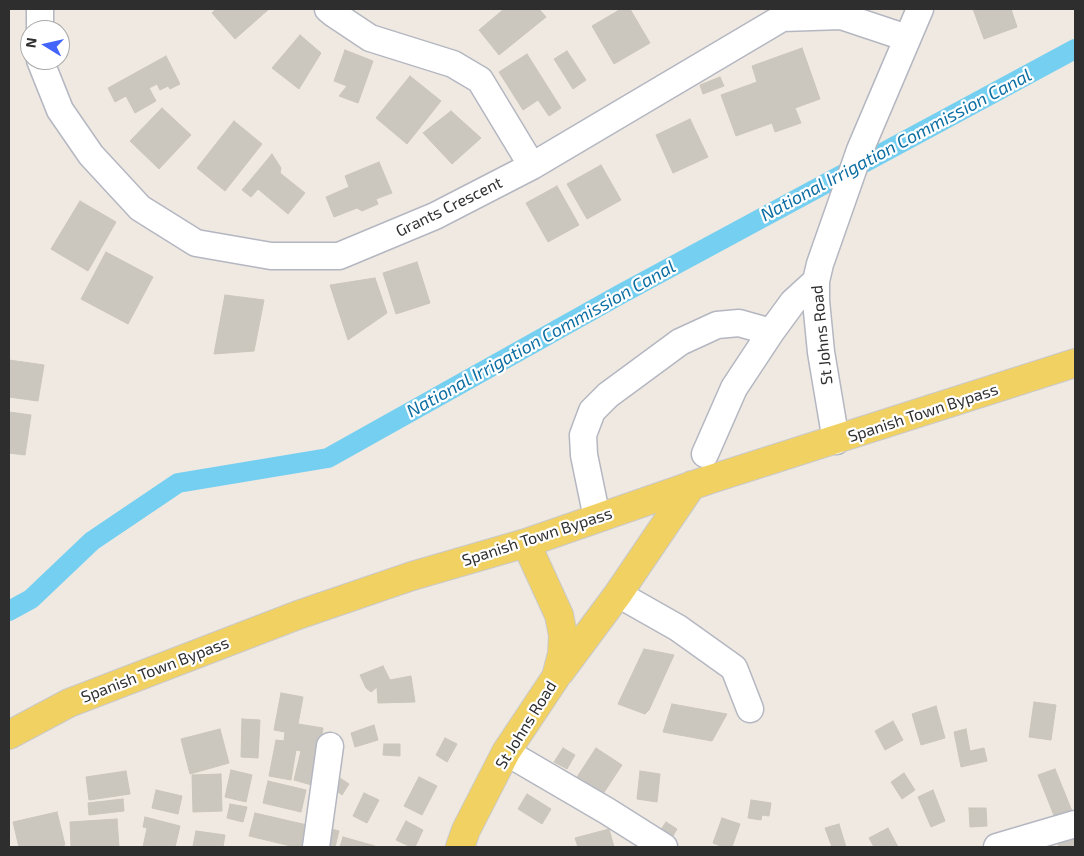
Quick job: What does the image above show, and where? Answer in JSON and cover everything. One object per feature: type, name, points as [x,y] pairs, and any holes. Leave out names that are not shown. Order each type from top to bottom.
[{"type":"main road","name":"Spanish Town Bypass","points":[[9,734],[70,704],[298,615],[412,576],[526,543],[692,485],[836,441],[1075,363]]},
{"type":"main road","points":[[556,677],[618,594],[692,485]]},
{"type":"main road","name":"St Johns Road","points":[[460,847],[466,830],[506,752],[556,677],[562,654],[563,635],[559,615],[526,543]]},
{"type":"street","points":[[328,9],[370,38],[453,64],[480,80],[532,166]]},
{"type":"street","name":"St Johns Road","points":[[836,441],[821,352],[816,281],[820,264],[860,150],[920,9]]},
{"type":"street","name":"Grants Crescent","points":[[44,70],[60,110],[91,155],[140,208],[196,243],[271,256],[339,256],[435,216],[532,166],[783,14],[841,16],[907,38]]},
{"type":"street","points":[[705,454],[734,388],[770,332],[793,302],[816,281]]},
{"type":"street","points":[[597,518],[584,455],[583,435],[592,411],[608,395],[680,342],[717,325],[739,323],[770,332]]},
{"type":"street","points":[[618,594],[678,628],[734,668],[750,709]]},
{"type":"street","points":[[316,847],[330,746]]},
{"type":"street","points":[[506,752],[664,847]]},
{"type":"street","points":[[998,847],[1075,824]]},
{"type":"building","points":[[216,9],[269,9],[235,39],[212,13]]},
{"type":"building","points":[[504,9],[539,9],[546,17],[499,55],[479,30]]},
{"type":"building","points":[[621,9],[630,9],[650,43],[614,64],[592,26]]},
{"type":"building","points":[[973,9],[1011,9],[1017,27],[984,39]]},
{"type":"building","points":[[300,35],[321,53],[299,89],[272,68]]},
{"type":"building","points":[[802,48],[820,99],[795,108],[801,123],[775,132],[772,123],[736,136],[721,95],[757,82],[752,66]]},
{"type":"building","points":[[345,50],[373,61],[358,103],[339,96],[347,86],[334,81]]},
{"type":"building","points":[[567,51],[586,80],[573,89],[554,59]]},
{"type":"building","points":[[527,54],[561,108],[549,116],[538,100],[523,110],[499,72]]},
{"type":"building","points":[[166,56],[180,84],[170,89],[168,86],[160,90],[157,84],[149,88],[156,101],[135,113],[126,96],[115,102],[108,88]]},
{"type":"building","points":[[410,76],[441,101],[407,144],[376,118]]},
{"type":"building","points":[[720,77],[724,86],[703,94],[700,85]]},
{"type":"building","points":[[162,108],[191,135],[159,169],[130,141]]},
{"type":"building","points":[[451,111],[481,138],[452,164],[423,133]]},
{"type":"building","points":[[690,119],[708,157],[673,173],[656,135]]},
{"type":"building","points":[[234,121],[262,144],[225,191],[197,168]]},
{"type":"building","points":[[272,154],[281,168],[280,173],[305,193],[288,214],[258,189],[251,197],[242,190]]},
{"type":"building","points":[[379,162],[392,193],[376,199],[378,204],[362,211],[357,208],[334,217],[326,197],[349,187],[345,176]]},
{"type":"building","points":[[601,165],[621,200],[587,219],[567,184]]},
{"type":"building","points":[[557,186],[579,225],[548,242],[526,203]]},
{"type":"building","points":[[80,201],[116,222],[88,271],[51,249]]},
{"type":"building","points":[[106,252],[153,277],[128,324],[81,299]]},
{"type":"building","points":[[417,262],[430,303],[396,314],[383,273]]},
{"type":"building","points":[[375,278],[387,313],[348,340],[330,285]]},
{"type":"building","points":[[225,295],[264,300],[254,351],[214,354]]},
{"type":"building","points":[[9,360],[44,365],[38,401],[9,397]]},
{"type":"building","points":[[9,412],[31,415],[25,455],[9,453]]},
{"type":"building","points":[[644,649],[674,655],[649,710],[645,714],[618,704]]},
{"type":"building","points":[[383,666],[390,680],[411,676],[415,702],[378,703],[377,687],[371,692],[366,688],[360,675]]},
{"type":"building","points":[[281,693],[303,697],[298,724],[323,728],[319,754],[296,750],[291,780],[269,776],[276,740],[284,741],[285,732],[274,730]]},
{"type":"building","points":[[1034,702],[1056,705],[1051,740],[1029,737]]},
{"type":"building","points":[[672,704],[727,714],[712,741],[663,732]]},
{"type":"building","points":[[936,706],[945,738],[921,745],[912,714]]},
{"type":"building","points":[[242,719],[260,720],[258,758],[241,757]]},
{"type":"building","points":[[893,721],[903,740],[885,750],[875,731]]},
{"type":"building","points":[[374,725],[378,740],[355,747],[351,733]]},
{"type":"building","points":[[220,729],[229,763],[190,774],[181,739]]},
{"type":"building","points":[[966,729],[970,751],[984,748],[987,761],[961,767],[954,732]]},
{"type":"building","points":[[445,738],[457,744],[447,762],[436,755]]},
{"type":"building","points":[[384,744],[400,744],[400,756],[383,755]]},
{"type":"building","points":[[563,748],[575,755],[567,769],[554,762]]},
{"type":"building","points":[[596,748],[622,765],[603,794],[577,777]]},
{"type":"building","points":[[301,751],[322,756],[314,767],[313,773],[318,775],[315,786],[294,780]]},
{"type":"building","points":[[1055,769],[1074,816],[1057,823],[1038,775]]},
{"type":"building","points":[[231,770],[252,775],[246,802],[225,797]]},
{"type":"building","points":[[126,771],[130,794],[89,800],[86,777]]},
{"type":"building","points":[[640,771],[660,774],[657,802],[637,799]]},
{"type":"building","points":[[904,773],[915,790],[902,799],[891,782]]},
{"type":"building","points":[[221,774],[222,811],[193,812],[192,775]]},
{"type":"building","points":[[337,776],[349,784],[342,795],[330,786]]},
{"type":"building","points":[[419,777],[437,786],[422,815],[404,806]]},
{"type":"building","points":[[268,781],[306,790],[301,812],[263,803]]},
{"type":"building","points":[[156,790],[182,796],[178,814],[152,808]]},
{"type":"building","points":[[933,790],[945,821],[931,827],[918,797]]},
{"type":"building","points":[[364,793],[379,800],[367,823],[353,816]]},
{"type":"building","points":[[527,794],[551,809],[542,824],[518,809]]},
{"type":"building","points":[[123,799],[124,811],[89,815],[88,803]]},
{"type":"building","points":[[751,800],[771,803],[769,816],[762,815],[761,820],[748,818]]},
{"type":"building","points":[[230,804],[247,807],[243,822],[227,818]]},
{"type":"building","points":[[969,808],[986,808],[987,826],[970,827]]},
{"type":"building","points":[[57,812],[65,845],[56,847],[19,847],[13,822]]},
{"type":"building","points":[[255,813],[307,825],[302,847],[249,836]]},
{"type":"building","points":[[145,817],[180,826],[175,847],[143,847],[147,828],[143,827]]},
{"type":"building","points":[[722,818],[740,824],[732,847],[723,847],[713,843]]},
{"type":"building","points":[[117,819],[119,847],[71,847],[70,822]]},
{"type":"building","points":[[406,821],[423,830],[415,847],[396,840]]},
{"type":"building","points":[[666,822],[677,829],[670,841],[658,834]]},
{"type":"building","points":[[839,824],[846,847],[832,847],[825,828]]},
{"type":"building","points":[[324,827],[339,831],[335,847],[320,847]]},
{"type":"building","points":[[888,828],[898,847],[874,847],[869,838]]},
{"type":"building","points":[[609,829],[614,847],[578,847],[575,838]]},
{"type":"building","points":[[196,831],[225,835],[223,847],[193,846]]},
{"type":"building","points":[[1075,836],[1075,847],[1059,847],[1057,840]]},
{"type":"building","points":[[343,837],[375,846],[340,847]]},
{"type":"waterway","name":"National Irrigation Commission Canal","points":[[9,611],[31,599],[92,541],[178,483],[328,458],[621,294],[1075,49]]}]
